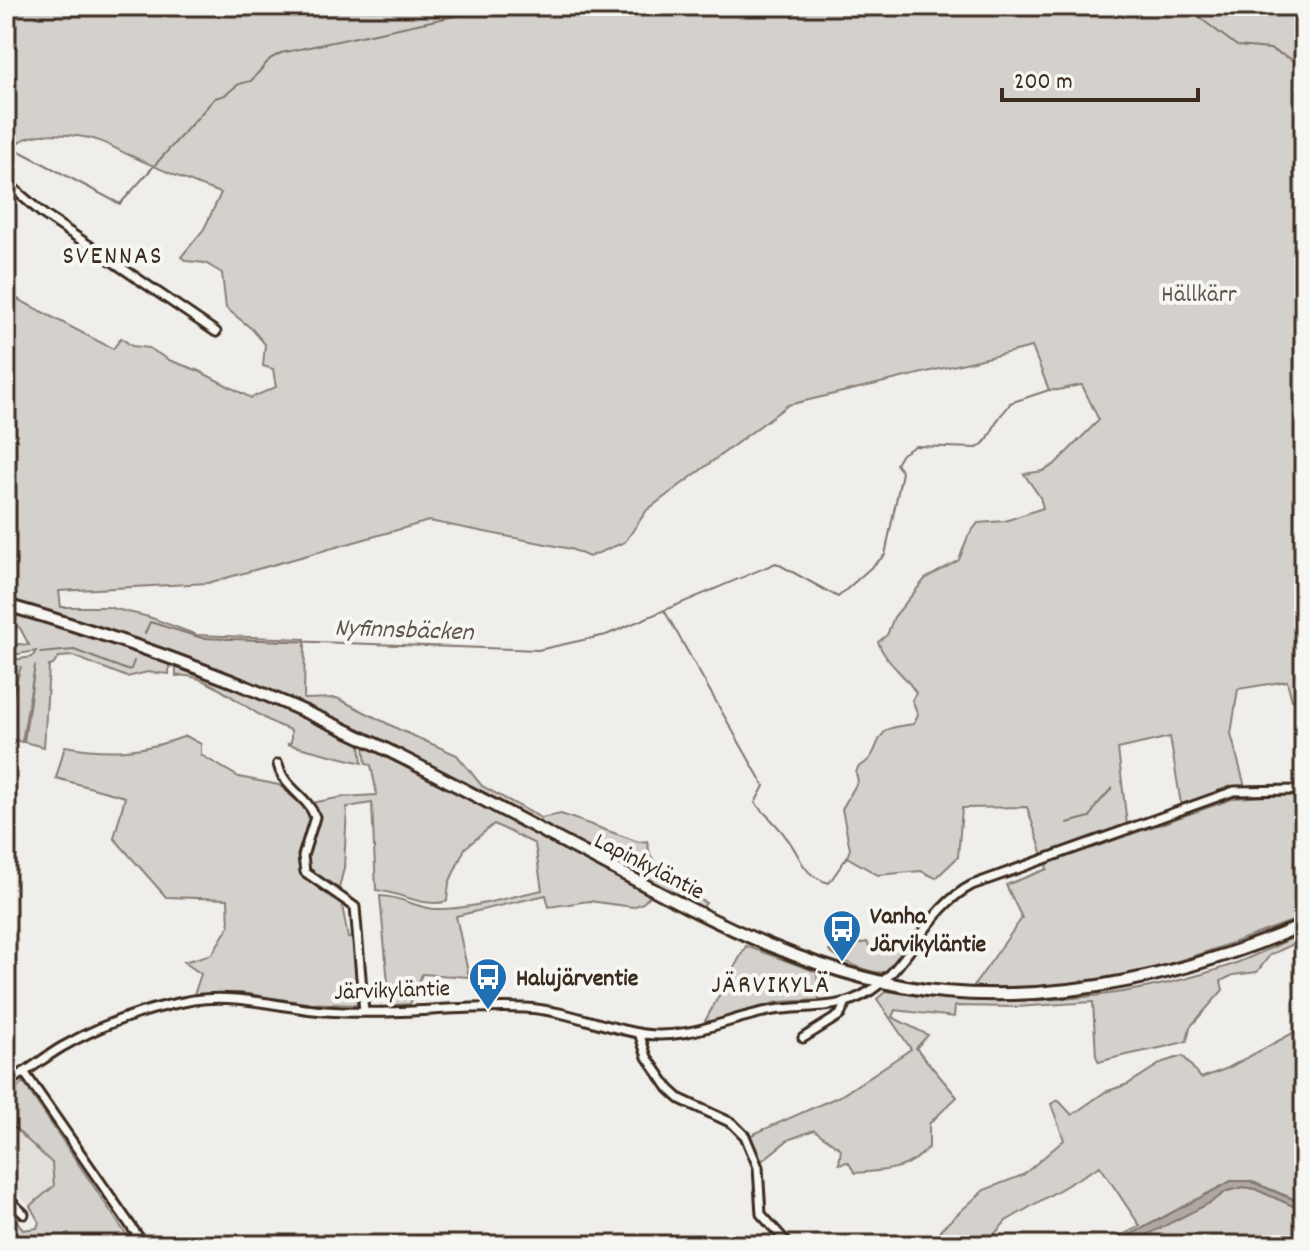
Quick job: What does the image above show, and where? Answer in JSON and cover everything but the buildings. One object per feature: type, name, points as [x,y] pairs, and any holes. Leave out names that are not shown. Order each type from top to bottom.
[{"type":"main road","name":"Lapinkyläntie","points":[[6,605],[128,641],[275,698],[385,749],[712,919],[821,964],[884,981],[977,994],[1013,995],[1098,987],[1184,968],[1304,925]]},
{"type":"street","points":[[6,182],[43,214],[216,332]]},
{"type":"street","points":[[278,764],[280,775],[310,807],[315,817],[303,856],[305,872],[355,907],[364,1012]]},
{"type":"street","points":[[884,981],[901,965],[948,900],[972,885],[1234,791],[1304,790]]},
{"type":"street","name":"Järvikyläntie","points":[[6,1083],[98,1029],[143,1012],[187,1001],[243,998],[323,1011],[364,1012],[454,1007],[530,1008],[639,1033],[666,1035],[686,1033],[775,1010],[846,1002],[868,993],[884,981]]},
{"type":"street","points":[[803,1038],[840,1015],[846,1002]]},
{"type":"street","points":[[639,1033],[647,1057],[669,1089],[680,1099],[732,1123],[745,1136],[758,1167],[761,1214],[789,1245]]},
{"type":"street","points":[[24,1072],[144,1245]]},
{"type":"street","points":[[6,1197],[24,1214]]},
{"type":"shaded area","points":[[6,1120],[52,1163],[54,1186],[30,1206],[6,1184]]},
{"type":"shaded area","points":[[1231,1181],[1250,1181],[1304,1204],[1304,1211],[1244,1187],[1227,1191],[1212,1202],[1127,1245],[1111,1245]]},
{"type":"green space","name":"Hällkärr","points":[[6,6],[1304,6],[1304,698],[1292,700],[1287,681],[1238,689],[1231,734],[1245,787],[1181,804],[1170,737],[1118,749],[1127,824],[1043,855],[1027,807],[962,808],[958,857],[936,878],[921,871],[878,875],[847,857],[850,849],[842,809],[858,781],[858,767],[873,754],[887,730],[914,724],[918,714],[912,700],[916,693],[886,657],[878,642],[887,635],[894,617],[925,579],[959,560],[968,536],[978,523],[1005,521],[1043,508],[1040,497],[1024,474],[1043,471],[1054,465],[1099,420],[1082,385],[1049,390],[1032,347],[788,405],[647,510],[625,542],[589,557],[571,549],[429,521],[208,583],[59,591],[61,607],[107,607],[149,617],[197,635],[305,639],[304,699],[337,698],[457,755],[482,786],[541,818],[561,814],[639,842],[647,841],[650,854],[666,883],[706,903],[702,909],[472,786],[331,717],[175,653],[13,601],[13,595],[6,594],[6,293],[113,349],[121,338],[132,346],[149,348],[169,360],[199,371],[251,398],[276,387],[273,369],[263,366],[265,344],[226,308],[222,273],[205,263],[187,261],[181,257],[204,229],[221,193],[99,141],[78,136],[54,134],[30,137],[12,148],[6,158]]},
{"type":"green space","points":[[6,610],[164,660],[169,665],[169,674],[148,672],[127,677],[73,656],[59,657],[49,666],[44,747],[24,742],[35,665],[22,742],[6,738],[6,720],[21,666],[6,716],[6,661],[32,657],[36,651],[6,656],[6,650],[19,644],[29,645],[20,628],[6,620]]},
{"type":"green space","points":[[181,666],[282,707],[360,744],[362,763],[287,744],[291,743],[291,730],[263,717],[218,688],[189,676],[176,676],[176,668]]},
{"type":"green space","points":[[186,736],[201,744],[201,755],[239,777],[279,785],[301,805],[343,797],[377,795],[371,765],[366,764],[364,746],[646,891],[649,897],[633,907],[589,901],[549,907],[546,895],[456,916],[469,977],[422,974],[410,1004],[390,1005],[380,896],[429,908],[449,909],[542,890],[535,844],[494,824],[465,848],[449,883],[447,901],[422,902],[376,890],[372,803],[347,807],[344,868],[339,888],[348,938],[355,939],[357,1005],[306,1003],[242,993],[194,995],[201,974],[184,962],[212,954],[229,926],[228,899],[166,897],[114,838],[125,797],[56,778],[65,746],[126,750]]},
{"type":"green space","points":[[1304,794],[1304,917],[1129,975],[1055,985],[973,987],[1022,918],[1006,885],[1047,869],[1046,864],[1235,798]]},
{"type":"green space","points":[[1304,933],[1304,939],[1270,955],[1257,972],[1233,975],[1221,981],[1223,990],[1190,1027],[1187,1041],[1099,1062],[1093,1002],[1015,1007],[955,1006],[954,1017],[895,1010],[892,1017],[928,1035],[916,1048],[957,1097],[929,1124],[929,1147],[904,1165],[855,1173],[848,1162],[839,1164],[841,1149],[814,1130],[788,1140],[759,1163],[749,1136],[842,1095],[911,1049],[877,999],[886,991],[928,997],[1014,1001],[1100,995],[1184,979],[1225,967]]},
{"type":"green space","points":[[867,942],[872,952],[899,943],[904,955],[890,969],[879,972],[855,966],[829,951]]},
{"type":"green space","points":[[746,946],[817,972],[819,1000],[778,1002],[704,1023]]},
{"type":"green space","points":[[1304,1027],[1304,1203],[1250,1181],[1231,1181],[1147,1234],[1227,1191],[1244,1187],[1304,1211],[1304,1245],[1104,1245],[1140,1226],[1100,1166],[1006,1221],[985,1245],[934,1245],[941,1229],[984,1190],[1023,1175],[1064,1140],[1051,1104],[1058,1100],[1072,1115],[1105,1092],[1128,1084],[1163,1062],[1183,1056],[1201,1078],[1228,1068]]},
{"type":"green space","points":[[23,1082],[130,1240],[120,1245],[6,1245],[6,1204],[23,1230],[37,1228],[39,1222],[30,1206],[54,1186],[52,1163],[6,1120],[6,1114],[13,1106],[8,1098]]},
{"type":"waterway","points":[[6,144],[120,204],[215,98],[225,95],[239,84],[251,81],[270,59],[281,53],[502,6]]},
{"type":"waterway","points":[[1189,6],[1237,46],[1270,49],[1304,65]]},
{"type":"waterway","name":"Nyfinnsbäcken","points":[[145,633],[150,622],[202,638],[538,650],[606,635],[776,563],[838,597],[885,555],[902,472],[896,464],[902,454],[915,446],[977,448],[986,441],[1010,403],[1049,390]]},
{"type":"waterway","name":"Nyfinnsbäcken","points":[[664,610],[764,786],[755,803],[782,832],[812,875],[829,883],[847,857]]},
{"type":"waterway","name":"Nyfinnsbäcken","points":[[40,653],[74,650],[127,670],[131,669],[134,661]]},
{"type":"waterway","points":[[1067,823],[1090,817],[1112,788]]},
{"type":"place","name":"Vanha Järvikyläntie","points":[[842,963]]},
{"type":"place","name":"Halujärventie","points":[[488,1011]]},
{"type":"district","name":"SVENNAS","points":[[113,254]]},
{"type":"district","name":"JÄRVIKYLÄ","points":[[771,983]]}]
